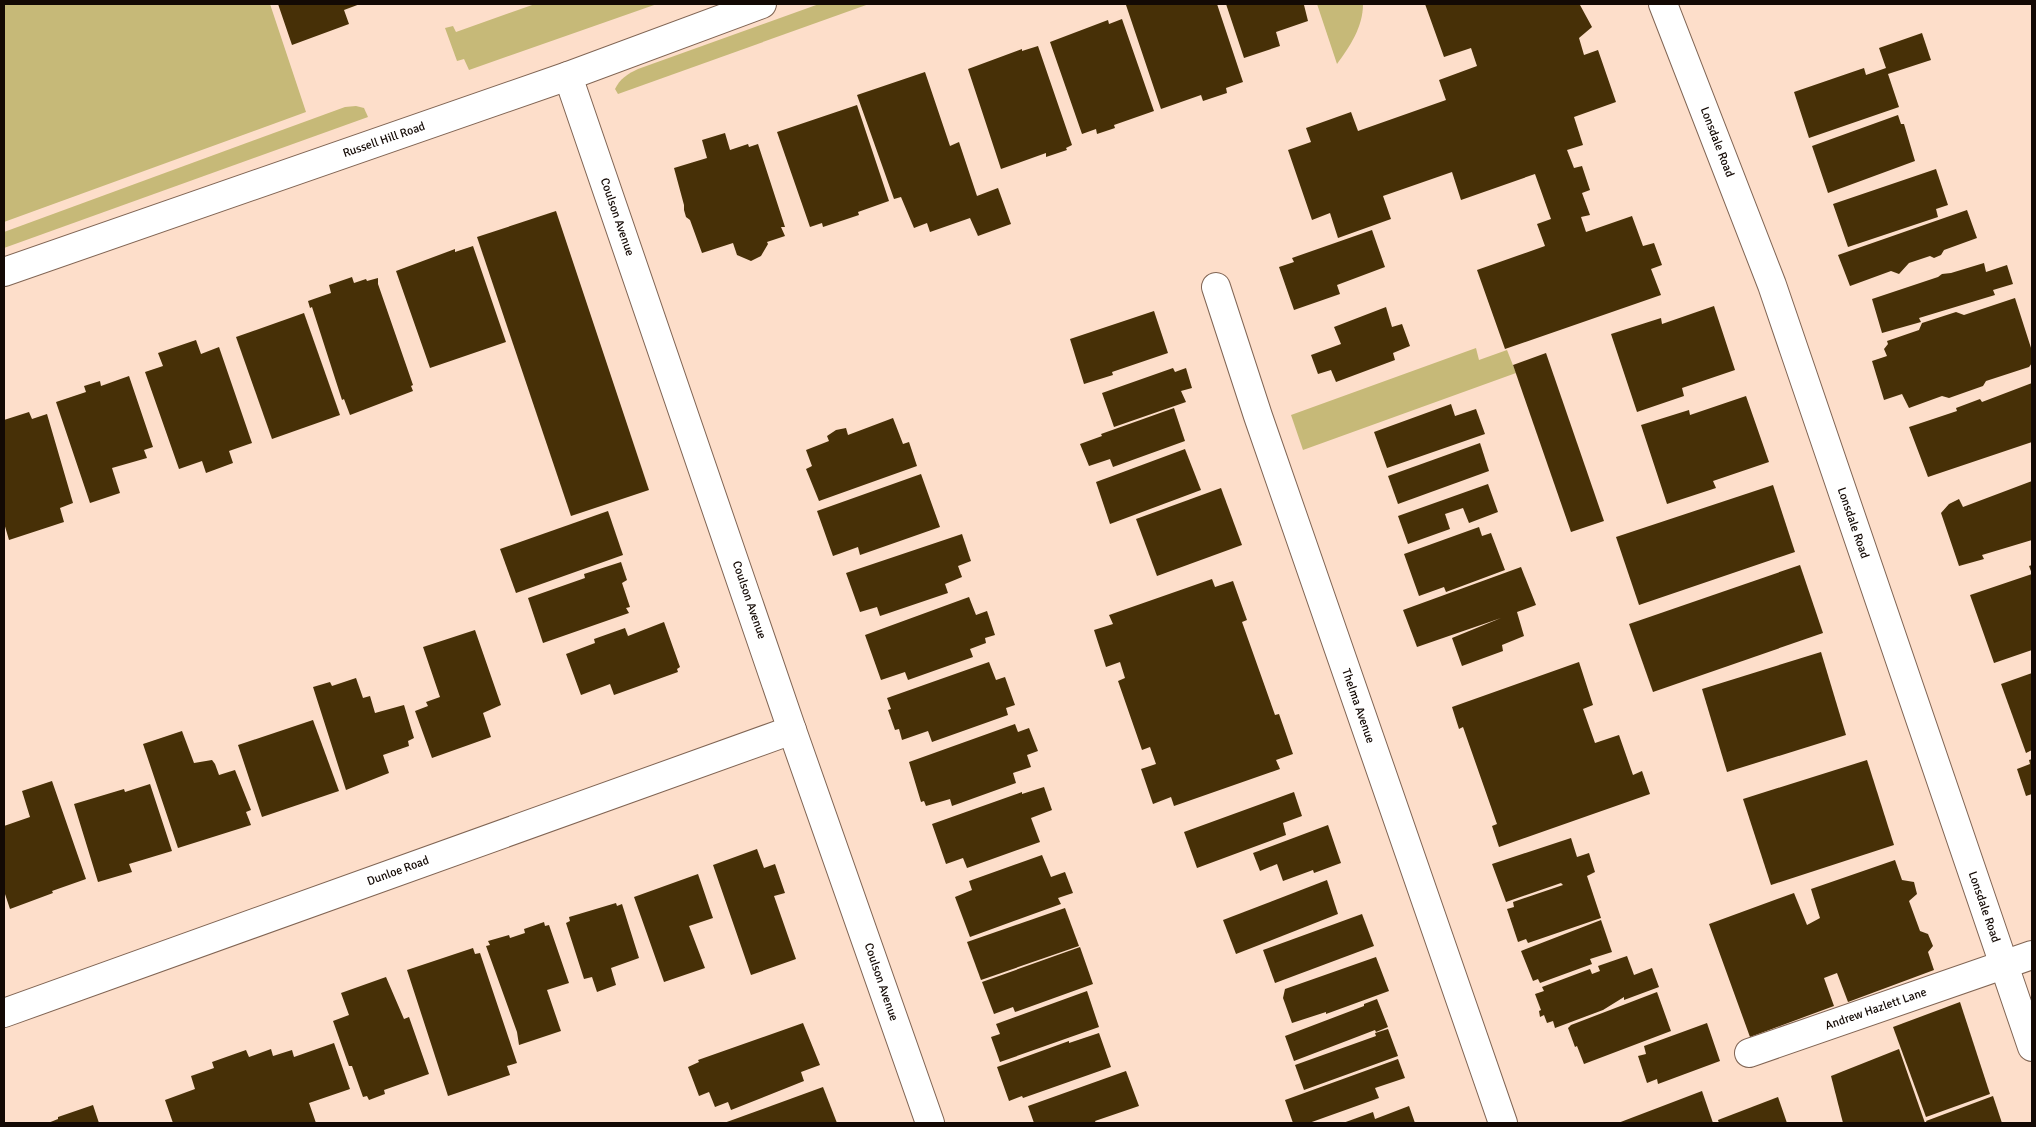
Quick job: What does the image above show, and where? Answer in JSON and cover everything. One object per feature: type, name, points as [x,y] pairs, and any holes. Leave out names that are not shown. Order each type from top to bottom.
[{"type":"street","name":"Russell Hill Road","points":[[4,272],[568,76],[762,4]]},
{"type":"street","name":"Lonsdale Road","points":[[1663,4],[1772,285],[2032,1047]]},
{"type":"street","name":"Coulson Avenue","points":[[568,76],[792,730],[930,1123]]},
{"type":"street","name":"Thelma Avenue","points":[[1216,287],[1258,416],[1503,1123]]},
{"type":"street","name":"Dunloe Road","points":[[4,1012],[792,730]]},
{"type":"street","name":"Andrew Hazlett Lane","points":[[1749,1052],[2032,955]]},
{"type":"shaded area","points":[[4,4],[270,4],[306,112],[4,222]]},
{"type":"shaded area","points":[[535,4],[657,4],[469,70],[464,59],[457,61],[445,28],[453,26],[456,32]]},
{"type":"shaded area","points":[[819,4],[869,4],[618,94],[615,89],[624,77],[638,69]]},
{"type":"shaded area","points":[[1317,4],[1363,4],[1361,21],[1358,28],[1351,43],[1337,64]]},
{"type":"shaded area","points":[[356,106],[364,108],[368,117],[4,248],[4,232],[345,107]]},
{"type":"shaded area","points":[[1476,348],[1479,360],[1507,350],[1516,373],[1303,450],[1291,415]]},
{"type":"building","points":[[278,4],[360,4],[344,10],[349,24],[292,45]]},
{"type":"building","points":[[1217,4],[1243,82],[1226,88],[1227,93],[1203,101],[1201,95],[1161,109],[1126,5]]},
{"type":"building","points":[[1226,4],[1307,4],[1304,5],[1308,21],[1276,32],[1280,46],[1244,58]]},
{"type":"building","points":[[1425,4],[1580,5],[1592,27],[1579,38],[1584,55],[1598,50],[1616,102],[1574,117],[1583,145],[1567,150],[1574,168],[1582,166],[1590,190],[1582,193],[1590,215],[1581,217],[1586,232],[1632,216],[1643,246],[1654,243],[1662,265],[1651,269],[1661,295],[1505,349],[1477,270],[1545,246],[1537,224],[1551,219],[1535,174],[1461,200],[1452,172],[1383,196],[1391,219],[1338,238],[1330,213],[1312,220],[1288,150],[1311,142],[1306,128],[1351,112],[1358,131],[1446,100],[1439,80],[1477,66],[1471,48],[1444,57]]},
{"type":"building","points":[[1122,19],[1154,111],[1114,125],[1115,128],[1097,134],[1096,129],[1082,134],[1050,42],[1108,20],[1109,24]]},
{"type":"building","points":[[1922,33],[1931,60],[1888,74],[1899,107],[1809,138],[1794,92],[1864,68],[1866,75],[1886,68],[1879,48]]},
{"type":"building","points":[[1038,46],[1072,145],[1066,148],[1067,150],[1046,157],[1046,153],[1001,169],[968,69],[1022,49],[1022,51]]},
{"type":"building","points":[[925,72],[950,146],[959,142],[977,196],[998,188],[1011,224],[978,236],[970,218],[930,232],[927,223],[914,228],[901,197],[894,199],[857,95]]},
{"type":"building","points":[[857,105],[889,201],[858,212],[859,215],[823,227],[822,223],[810,227],[777,132]]},
{"type":"building","points":[[1898,115],[1901,124],[1904,124],[1915,161],[1828,193],[1812,146]]},
{"type":"building","points":[[725,133],[730,150],[748,144],[749,147],[758,144],[785,227],[781,227],[785,236],[767,242],[768,244],[761,256],[751,261],[737,255],[733,243],[702,253],[690,220],[686,217],[674,168],[707,158],[702,140]]},
{"type":"building","points":[[1936,169],[1948,205],[1936,209],[1938,217],[1848,247],[1833,204]]},
{"type":"building","points":[[1967,210],[1977,238],[1944,250],[1941,255],[1934,258],[1930,256],[1909,263],[1899,274],[1891,271],[1850,286],[1838,255]]},
{"type":"building","points":[[556,211],[649,490],[571,516],[477,237]]},
{"type":"building","points":[[1372,230],[1385,267],[1337,285],[1340,294],[1294,310],[1279,267],[1294,262],[1292,258]]},
{"type":"building","points":[[473,246],[506,342],[430,368],[396,271],[455,249],[455,252]]},
{"type":"building","points":[[1984,263],[1986,272],[2007,265],[2013,284],[1993,290],[1995,295],[1919,318],[1921,322],[1882,333],[1872,299],[1942,274]]},
{"type":"building","points":[[352,277],[354,283],[378,278],[378,284],[413,385],[411,386],[413,391],[350,415],[344,399],[342,400],[312,307],[310,308],[308,301],[331,293],[329,285]]},
{"type":"building","points":[[2015,298],[2032,351],[2032,363],[2029,367],[1986,381],[1983,386],[1949,398],[1942,396],[1909,408],[1902,394],[1884,400],[1872,361],[1887,356],[1884,349],[1888,344],[1887,341],[1919,330],[1922,323],[1956,312],[1964,315]]},
{"type":"building","points":[[1714,306],[1735,370],[1682,388],[1684,396],[1637,412],[1611,334],[1661,318],[1662,324]]},
{"type":"building","points":[[1386,307],[1392,327],[1402,324],[1410,346],[1393,353],[1395,360],[1336,382],[1331,370],[1318,374],[1311,355],[1341,344],[1334,327]]},
{"type":"building","points":[[1154,311],[1168,353],[1112,372],[1113,375],[1084,384],[1070,339]]},
{"type":"building","points":[[304,313],[340,415],[272,439],[236,337]]},
{"type":"building","points":[[196,340],[201,354],[219,347],[252,443],[229,451],[233,463],[206,473],[202,461],[179,469],[145,372],[163,366],[158,353]]},
{"type":"building","points":[[1546,353],[1604,521],[1571,532],[1513,365]]},
{"type":"building","points":[[1173,368],[1175,372],[1186,368],[1192,388],[1181,391],[1186,402],[1114,427],[1102,393]]},
{"type":"building","points":[[129,376],[153,447],[144,450],[147,458],[112,468],[120,493],[90,503],[56,402],[86,392],[84,386],[100,381],[101,386]]},
{"type":"building","points":[[2032,383],[2032,442],[1928,477],[1909,427],[1957,411],[1956,408],[1980,399],[1982,402]]},
{"type":"building","points":[[1746,396],[1769,462],[1713,481],[1716,488],[1667,504],[1641,425],[1689,410],[1690,415]]},
{"type":"building","points":[[1451,404],[1455,416],[1476,409],[1485,434],[1387,468],[1374,432]]},
{"type":"building","points":[[1174,408],[1185,441],[1113,467],[1110,459],[1089,466],[1080,444],[1102,436],[1101,434]]},
{"type":"building","points":[[29,412],[32,419],[47,414],[73,503],[60,508],[64,522],[9,540],[4,523],[4,420]]},
{"type":"building","points":[[893,418],[903,444],[909,442],[917,466],[819,501],[806,469],[812,466],[806,450],[829,441],[827,436],[836,430],[846,428],[848,435]]},
{"type":"building","points":[[1480,443],[1489,471],[1398,504],[1388,476]]},
{"type":"building","points":[[1185,449],[1201,490],[1110,524],[1096,482]]},
{"type":"building","points":[[921,474],[940,527],[860,555],[858,547],[833,556],[817,511]]},
{"type":"building","points":[[2032,481],[2032,540],[1982,555],[1984,559],[1959,566],[1941,513],[1949,504],[1959,499],[1963,507]]},
{"type":"building","points":[[1488,484],[1498,512],[1469,523],[1463,508],[1445,514],[1450,529],[1408,544],[1398,516]]},
{"type":"building","points":[[1773,485],[1795,552],[1639,605],[1616,537]]},
{"type":"building","points":[[1221,488],[1242,545],[1157,576],[1136,519]]},
{"type":"building","points":[[608,511],[623,555],[516,593],[500,549]]},
{"type":"building","points":[[1479,527],[1482,536],[1491,533],[1505,570],[1446,592],[1444,587],[1419,596],[1404,554]]},
{"type":"building","points":[[962,534],[971,561],[958,566],[962,577],[945,584],[948,593],[880,616],[877,607],[860,612],[846,573]]},
{"type":"building","points":[[621,562],[627,580],[622,583],[630,607],[626,608],[629,613],[543,643],[528,598],[585,578],[584,574]]},
{"type":"building","points":[[1800,565],[1823,633],[1653,692],[1629,624]]},
{"type":"building","points":[[1521,567],[1536,605],[1517,612],[1524,636],[1502,645],[1503,651],[1462,666],[1452,638],[1501,618],[1417,647],[1403,610]]},
{"type":"building","points":[[2032,574],[2032,650],[1994,663],[1970,595]]},
{"type":"building","points":[[1212,579],[1215,587],[1233,581],[1247,620],[1242,622],[1275,715],[1279,714],[1293,754],[1276,760],[1280,769],[1174,806],[1171,797],[1153,804],[1141,769],[1156,764],[1150,747],[1142,750],[1118,681],[1125,678],[1120,662],[1106,667],[1094,630],[1113,624],[1109,615]]},
{"type":"building","points":[[969,597],[976,615],[987,611],[995,635],[985,638],[986,643],[970,649],[973,657],[908,680],[905,672],[881,680],[865,635]]},
{"type":"building","points":[[664,622],[680,667],[677,669],[678,672],[614,695],[610,684],[581,695],[566,654],[595,643],[594,639],[625,628],[628,636]]},
{"type":"building","points":[[475,630],[501,705],[483,713],[491,737],[432,758],[415,711],[428,706],[426,702],[440,697],[423,647]]},
{"type":"building","points":[[1821,652],[1846,735],[1727,772],[1702,689]]},
{"type":"building","points":[[989,662],[996,680],[1005,677],[1015,705],[1006,708],[1008,715],[932,742],[928,731],[902,740],[899,729],[895,730],[888,710],[891,709],[887,698]]},
{"type":"building","points":[[1579,662],[1593,705],[1583,709],[1595,743],[1619,735],[1633,775],[1642,771],[1650,794],[1499,847],[1492,826],[1497,824],[1463,727],[1459,729],[1452,707]]},
{"type":"building","points":[[2032,673],[2032,750],[2026,753],[2001,684]]},
{"type":"building","points":[[356,678],[363,698],[370,696],[375,713],[404,705],[414,738],[408,741],[409,746],[383,755],[389,773],[346,790],[313,687],[330,682],[332,686]]},
{"type":"building","points":[[313,720],[339,791],[262,817],[238,745]]},
{"type":"building","points":[[1015,724],[1018,732],[1029,728],[1038,751],[1027,755],[1031,767],[1013,773],[1016,783],[952,806],[950,799],[926,806],[924,801],[921,802],[909,762]]},
{"type":"building","points":[[182,731],[194,763],[212,760],[219,775],[235,770],[251,810],[246,812],[251,825],[178,848],[143,744]]},
{"type":"building","points":[[2032,759],[2032,794],[2026,796],[2017,769],[2030,764],[2029,760]]},
{"type":"building","points":[[1867,760],[1894,845],[1771,885],[1743,799]]},
{"type":"building","points":[[52,781],[86,879],[10,909],[4,891],[4,826],[30,817],[22,791]]},
{"type":"building","points":[[150,784],[172,851],[129,864],[132,872],[98,882],[74,804],[124,789],[125,792]]},
{"type":"building","points":[[1044,787],[1052,810],[1031,818],[1040,842],[967,868],[963,858],[946,864],[932,824],[1022,792],[1022,794]]},
{"type":"building","points":[[1294,792],[1302,816],[1283,823],[1286,835],[1197,868],[1184,832]]},
{"type":"building","points":[[1328,825],[1341,863],[1314,873],[1313,870],[1283,881],[1277,864],[1260,871],[1253,853]]},
{"type":"building","points":[[1571,838],[1577,857],[1589,853],[1595,872],[1587,876],[1601,918],[1528,943],[1526,939],[1518,942],[1507,909],[1514,907],[1513,902],[1563,885],[1561,883],[1506,902],[1492,864]]},
{"type":"building","points":[[757,849],[764,868],[775,864],[785,893],[774,896],[796,959],[751,975],[713,865]]},
{"type":"building","points":[[1042,855],[1051,877],[1065,872],[1073,893],[1058,898],[1061,904],[970,937],[955,897],[972,890],[969,881]]},
{"type":"building","points":[[1895,860],[1902,880],[1914,882],[1917,894],[1909,901],[1920,931],[1928,934],[1933,946],[1928,952],[1934,970],[1848,1002],[1837,973],[1824,978],[1834,1006],[1750,1037],[1709,924],[1794,893],[1807,925],[1820,918],[1811,889]]},
{"type":"building","points":[[698,874],[713,918],[689,926],[705,968],[664,982],[634,897]]},
{"type":"building","points":[[1327,880],[1338,914],[1236,954],[1223,920]]},
{"type":"building","points":[[616,903],[617,906],[622,904],[639,958],[611,968],[616,985],[597,992],[592,977],[584,979],[566,923],[570,921],[569,917]]},
{"type":"building","points":[[1065,908],[1079,946],[981,980],[967,942]]},
{"type":"building","points":[[1362,914],[1374,946],[1275,983],[1263,950]]},
{"type":"building","points":[[1601,920],[1612,952],[1590,959],[1592,964],[1540,983],[1538,979],[1533,981],[1521,951]]},
{"type":"building","points":[[544,922],[545,926],[549,925],[569,983],[547,990],[561,1031],[519,1045],[517,1032],[486,946],[490,945],[488,941],[509,935],[510,938],[525,933],[524,929]]},
{"type":"building","points":[[1080,947],[1093,984],[1015,1012],[1013,1007],[994,1014],[982,982]]},
{"type":"building","points":[[473,948],[475,954],[480,953],[517,1063],[507,1066],[510,1075],[448,1096],[407,970]]},
{"type":"building","points":[[1627,956],[1634,975],[1652,968],[1659,987],[1624,1000],[1624,997],[1603,1010],[1555,1028],[1553,1021],[1547,1023],[1544,1015],[1540,1017],[1539,1011],[1541,1010],[1535,994],[1544,991],[1542,987],[1590,969],[1592,974],[1600,971],[1598,966]]},
{"type":"building","points":[[1376,957],[1389,991],[1326,1014],[1326,1012],[1292,1023],[1283,998],[1285,989]]},
{"type":"building","points":[[386,977],[404,1019],[409,1017],[429,1074],[384,1090],[385,1094],[369,1100],[367,1096],[363,1097],[352,1066],[349,1066],[333,1021],[349,1015],[341,993]]},
{"type":"building","points":[[1087,991],[1099,1027],[1000,1062],[991,1037],[1000,1034],[996,1024]]},
{"type":"building","points":[[1657,992],[1671,1031],[1584,1064],[1568,1028],[1571,1025]]},
{"type":"building","points":[[1377,999],[1388,1027],[1376,1032],[1375,1030],[1294,1061],[1285,1036],[1364,1006],[1364,1004]]},
{"type":"building","points":[[1960,1002],[1990,1094],[1926,1117],[1893,1027]]},
{"type":"building","points":[[803,1023],[820,1065],[801,1072],[804,1081],[731,1110],[728,1102],[715,1107],[709,1092],[699,1096],[688,1067],[699,1062],[698,1060]]},
{"type":"building","points":[[1707,1023],[1720,1061],[1658,1084],[1657,1079],[1647,1083],[1638,1056],[1646,1054],[1644,1046]]},
{"type":"building","points":[[1388,1029],[1398,1056],[1304,1090],[1295,1065],[1376,1036],[1375,1033]]},
{"type":"building","points":[[1099,1033],[1111,1067],[1023,1098],[1022,1096],[1009,1101],[997,1067],[1069,1041],[1069,1043]]},
{"type":"building","points":[[334,1043],[350,1089],[309,1103],[316,1123],[173,1123],[165,1100],[195,1089],[191,1076],[214,1068],[212,1062],[246,1050],[249,1057],[271,1049],[273,1056],[292,1050],[294,1057]]},
{"type":"building","points":[[1899,1049],[1925,1123],[1843,1123],[1831,1076]]},
{"type":"building","points":[[1398,1059],[1405,1078],[1375,1088],[1379,1098],[1309,1123],[1293,1123],[1285,1100]]},
{"type":"building","points":[[1126,1071],[1139,1106],[1095,1121],[1096,1123],[1034,1123],[1028,1106]]},
{"type":"building","points":[[823,1087],[837,1123],[724,1123]]},
{"type":"building","points":[[1702,1091],[1713,1123],[1618,1123]]},
{"type":"building","points":[[1993,1096],[2002,1123],[1927,1123],[1926,1121]]},
{"type":"building","points":[[1778,1097],[1787,1123],[1719,1123],[1718,1120]]},
{"type":"building","points":[[93,1105],[99,1123],[48,1123],[58,1119],[58,1117]]},
{"type":"building","points":[[1409,1106],[1415,1123],[1343,1123],[1373,1112],[1375,1119]]}]
